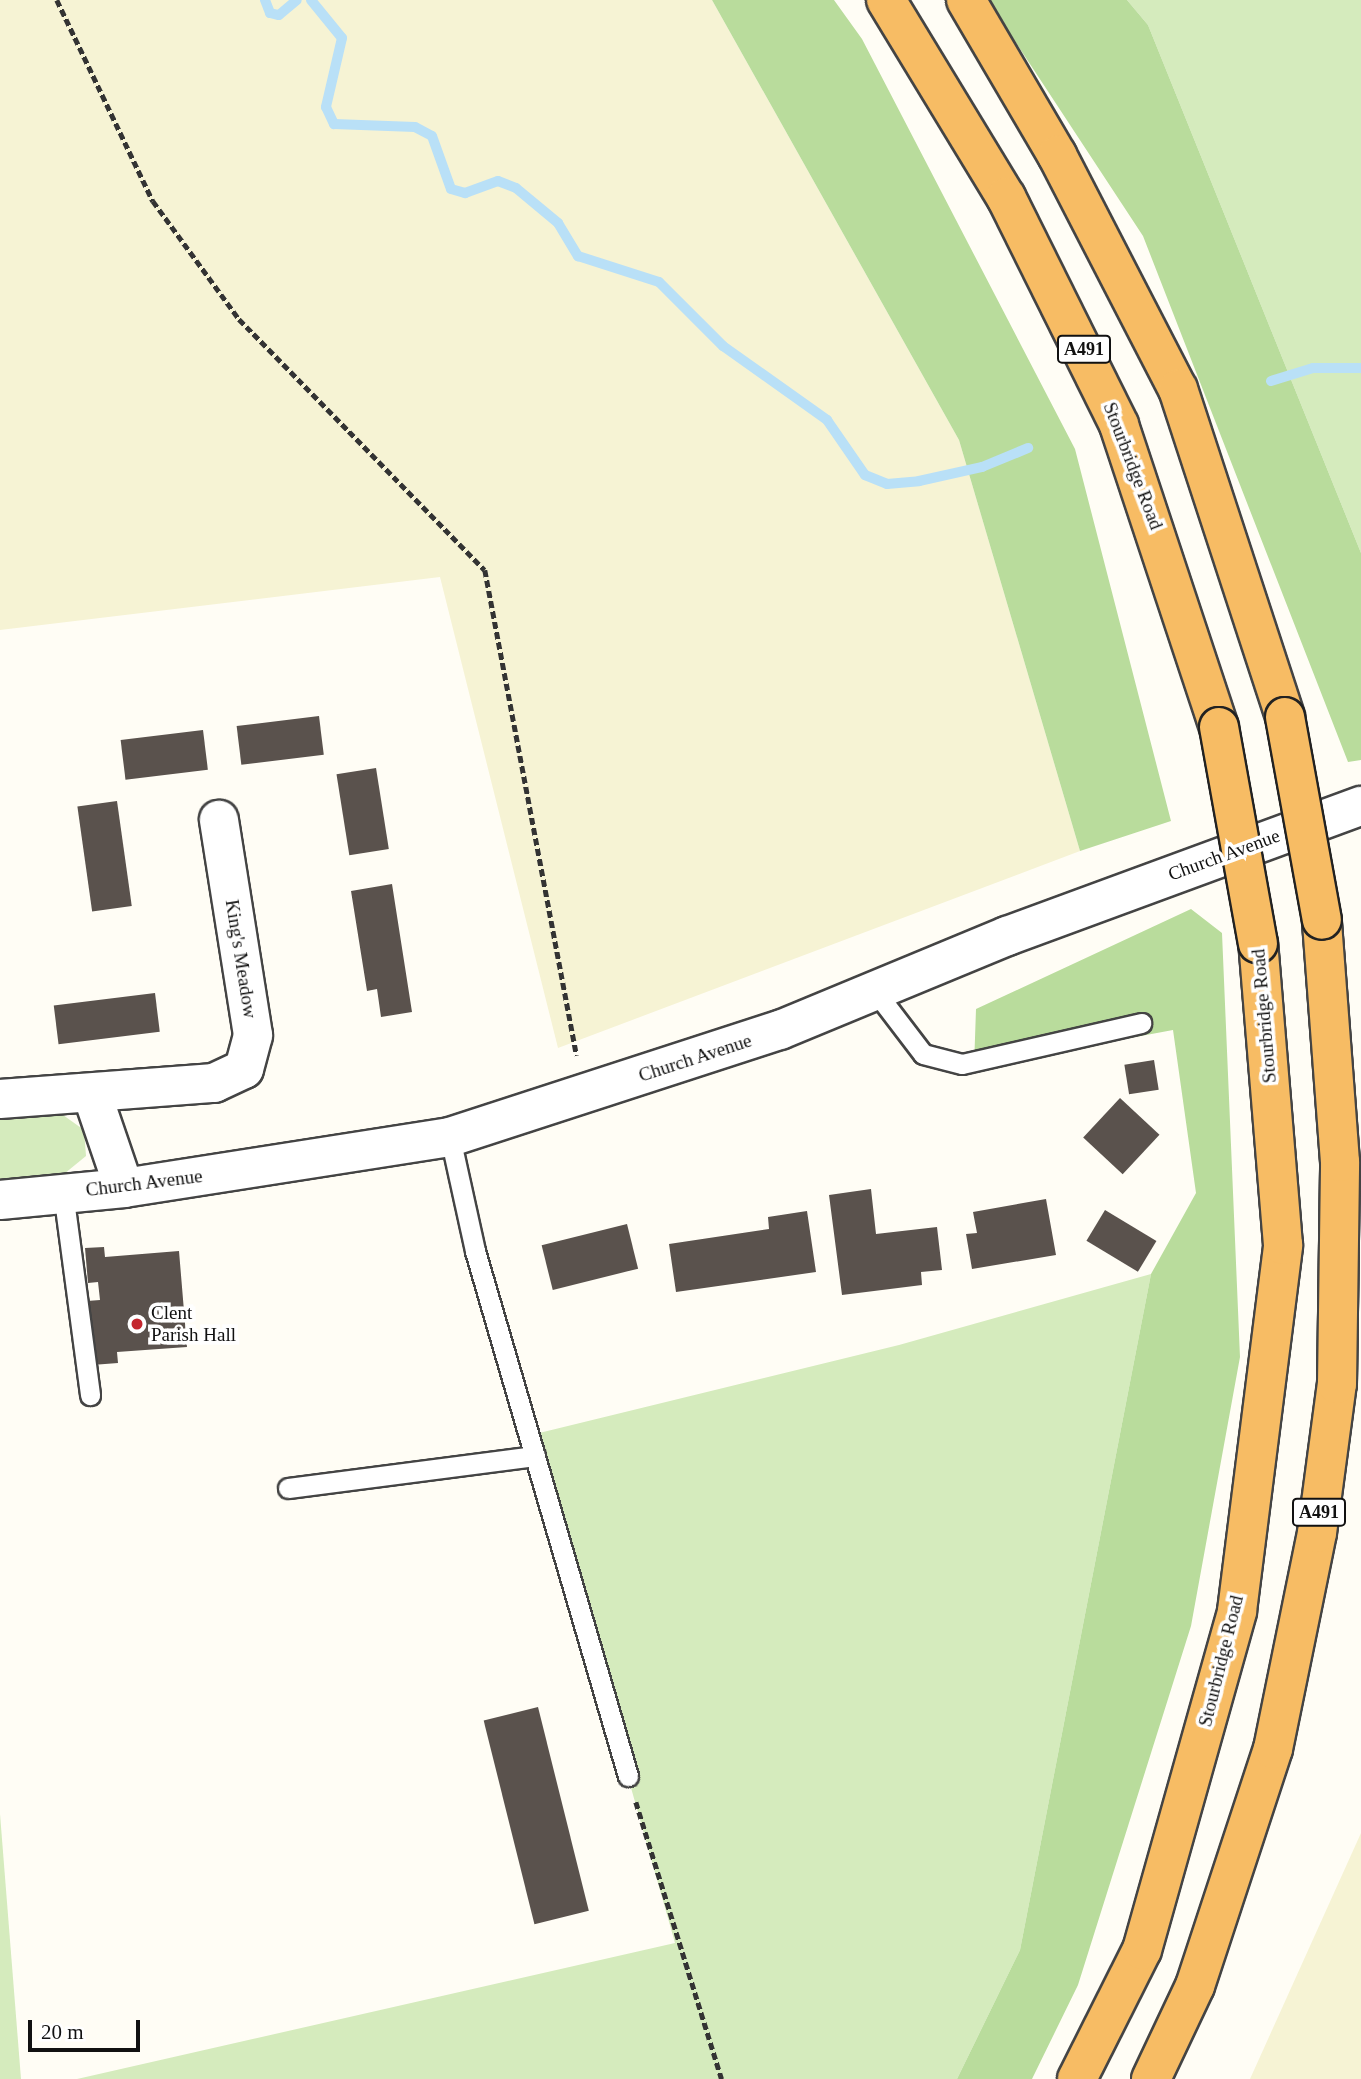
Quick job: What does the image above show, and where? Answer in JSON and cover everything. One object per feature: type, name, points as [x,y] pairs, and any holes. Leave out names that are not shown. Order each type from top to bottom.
[{"type":"highway","name":"Stourbridge Road","points":[[886,0],[1006,198],[1119,425],[1219,727],[1258,944],[1283,1245],[1237,1612],[1142,1950],[1077,2079]]},
{"type":"highway","name":"A491","points":[[966,0],[1057,155],[1178,389],[1285,717],[1322,920],[1340,1162],[1337,1384],[1317,1534],[1273,1749],[1195,1986],[1150,2079]]},
{"type":"street","name":"Church Avenue","points":[[0,1200],[124,1188],[450,1137],[780,1030],[1007,936],[1361,806]]},
{"type":"street","name":"King's Meadow","points":[[0,1099],[214,1083],[244,1069],[253,1035],[219,820]]},
{"type":"street","points":[[92,1094],[124,1188]]},
{"type":"lane","points":[[874,991],[923,1054],[962,1064],[1141,1023]]},
{"type":"lane","points":[[450,1137],[475,1251],[628,1776]]},
{"type":"lane","points":[[63,1192],[90,1395]]},
{"type":"lane","points":[[288,1488],[535,1456]]},
{"type":"path","points":[[57,0],[153,201],[239,319],[485,570],[584,1094]]},
{"type":"path","points":[[628,1776],[722,2079]]},
{"type":"shaded area","points":[[0,0],[712,0],[959,440],[1080,851],[558,1048],[440,577],[0,630]]},
{"type":"shaded area","points":[[1361,1833],[1361,2079],[1250,2079]]},
{"type":"green space","points":[[712,0],[834,0],[862,39],[1075,449],[1171,821],[1080,851],[959,440]]},
{"type":"green space","points":[[988,0],[1127,0],[1148,25],[1361,553],[1361,760],[1348,762],[1143,236]]},
{"type":"green space","points":[[1127,0],[1361,0],[1361,553],[1148,25]]},
{"type":"green space","points":[[1191,909],[1222,933],[1240,1357],[1191,1626],[1078,1985],[1032,2079],[957,2079],[1020,1950],[1151,1274],[1196,1193],[1173,1030],[974,1067],[976,1009]]},
{"type":"green space","points":[[63,1115],[84,1130],[86,1156],[64,1174],[0,1181],[0,1120]]},
{"type":"green space","points":[[1151,1274],[1020,1950],[957,2079],[77,2079],[675,1943],[531,1435],[899,1345]]},
{"type":"green space","points":[[0,1814],[21,2079],[0,2079]]},
{"type":"building","points":[[319,716],[324,755],[241,765],[237,726]]},
{"type":"building","points":[[203,730],[208,770],[125,780],[121,740]]},
{"type":"building","points":[[376,768],[389,849],[349,855],[336,774]]},
{"type":"building","points":[[117,801],[132,906],[92,912],[77,807]]},
{"type":"building","points":[[392,884],[412,1012],[381,1017],[377,989],[367,991],[351,891]]},
{"type":"building","points":[[155,993],[160,1032],[59,1044],[54,1005]]},
{"type":"building","points":[[1154,1060],[1159,1090],[1129,1094],[1124,1065]]},
{"type":"building","points":[[1120,1098],[1159,1135],[1123,1174],[1083,1137]]},
{"type":"building","points":[[871,1189],[876,1234],[937,1227],[942,1270],[921,1272],[922,1285],[842,1295],[829,1195]]},
{"type":"building","points":[[1046,1199],[1056,1255],[972,1269],[966,1234],[977,1233],[973,1212]]},
{"type":"building","points":[[1105,1210],[1156,1241],[1138,1272],[1086,1241]]},
{"type":"building","points":[[807,1211],[816,1272],[676,1292],[669,1244],[769,1229],[768,1217]]},
{"type":"building","points":[[627,1224],[638,1269],[553,1290],[542,1245]]},
{"type":"building","name":"Clent Parish Hall","points":[[104,1247],[105,1257],[179,1251],[187,1347],[117,1352],[118,1363],[92,1365],[87,1301],[100,1300],[98,1282],[88,1283],[85,1248]]},
{"type":"building","points":[[538,1707],[589,1911],[534,1924],[484,1721]]},
{"type":"waterway","points":[[265,0],[270,13],[279,15],[297,0]]},
{"type":"waterway","points":[[311,0],[342,38],[326,107],[334,124],[415,127],[432,136],[451,189],[465,193],[498,181],[516,188],[558,223],[578,256],[659,282],[723,346],[827,420],[865,475],[887,484],[919,481],[982,467],[1028,448]]},
{"type":"waterway","points":[[1271,381],[1313,368],[1361,368]]},
{"type":"place","name":"Clent Parish Hall","points":[[137,1324]]}]
